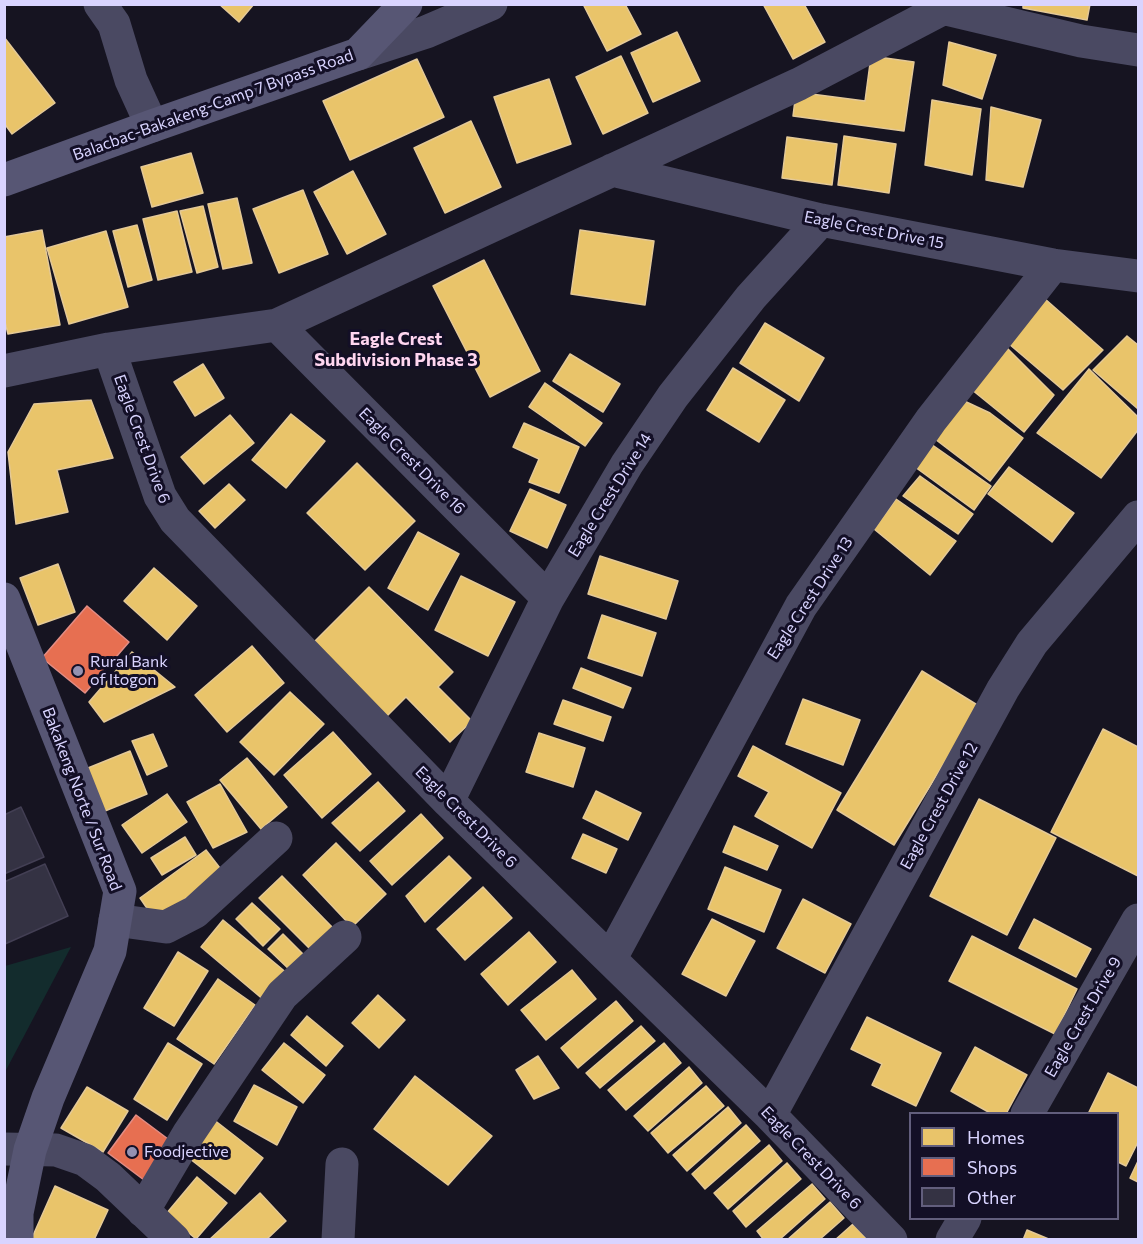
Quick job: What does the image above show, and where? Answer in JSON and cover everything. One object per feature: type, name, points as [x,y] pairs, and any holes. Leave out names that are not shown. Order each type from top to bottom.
[{"type":"main road","name":"Balacbac-Bakakeng-Camp 7 Bypass Road","points":[[4,180],[358,54],[406,4]]},
{"type":"main road","name":"Bakakeng Norte / Sur Road","points":[[4,599],[120,891],[110,951],[48,1098],[17,1149],[17,1239]]},
{"type":"street","points":[[358,54],[445,25],[491,4]]},
{"type":"street","points":[[4,371],[110,349],[277,325],[799,84],[949,7],[1081,41],[1138,50]]},
{"type":"street","points":[[116,11],[131,80],[152,126]]},
{"type":"street","name":"Eagle Crest Drive 15","points":[[612,170],[821,220],[1053,265],[1138,276]]},
{"type":"street","name":"Eagle Crest Drive 14","points":[[448,801],[548,598],[627,464],[674,396],[751,297],[821,220]]},
{"type":"street","name":"Eagle Crest Drive 13","points":[[611,958],[801,606],[930,420],[1053,265]]},
{"type":"street","name":"Eagle Crest Drive 16","points":[[277,325],[548,598]]},
{"type":"street","name":"Eagle Crest Drive 6","points":[[110,349],[160,496],[175,520],[448,801],[770,1115],[891,1239]]},
{"type":"street","name":"Eagle Crest Drive 12","points":[[770,1115],[1003,689],[1032,643],[1080,582],[1138,517]]},
{"type":"street","points":[[116,920],[166,927],[195,912],[276,838]]},
{"type":"street","name":"Eagle Crest Drive 9","points":[[1028,1112],[1138,920]]},
{"type":"street","points":[[143,1211],[189,1133],[282,995],[345,937]]},
{"type":"street","points":[[17,1149],[56,1150],[85,1160],[108,1177],[174,1239]]},
{"type":"street","points":[[338,1239],[342,1164]]},
{"type":"street","points":[[952,1239],[963,1220]]},
{"type":"green space","points":[[71,947],[5,1072],[5,966]]},
{"type":"building: Homes","points":[[219,4],[254,4],[239,22]]},
{"type":"building: Homes","points":[[583,4],[625,4],[641,34],[607,51]]},
{"type":"building: Homes","points":[[763,4],[804,4],[825,42],[793,59]]},
{"type":"building: Homes","points":[[1023,4],[1090,4],[1087,20],[1023,8]]},
{"type":"building: Homes","points":[[677,32],[700,81],[653,102],[631,53]]},
{"type":"building: Homes","points":[[4,37],[55,103],[12,134],[4,123]]},
{"type":"building: Homes","points":[[949,42],[996,55],[982,99],[943,85]]},
{"type":"building: Homes","points":[[621,56],[648,113],[603,134],[576,77]]},
{"type":"building: Homes","points":[[871,56],[914,62],[904,131],[793,116],[796,92],[865,101]]},
{"type":"building: Homes","points":[[417,59],[444,117],[350,160],[323,101]]},
{"type":"building: Homes","points":[[549,79],[571,144],[517,163],[494,97]]},
{"type":"building: Homes","points":[[932,100],[981,109],[972,175],[925,165]]},
{"type":"building: Homes","points":[[991,107],[1041,120],[1023,187],[986,180]]},
{"type":"building: Homes","points":[[471,121],[501,187],[445,213],[414,148]]},
{"type":"building: Homes","points":[[844,136],[896,144],[889,193],[838,185]]},
{"type":"building: Homes","points":[[787,137],[837,144],[832,185],[782,178]]},
{"type":"building: Homes","points":[[191,153],[203,193],[152,207],[141,167]]},
{"type":"building: Homes","points":[[353,171],[386,234],[347,254],[314,192]]},
{"type":"building: Homes","points":[[303,190],[328,254],[279,273],[253,209]]},
{"type":"building: Homes","points":[[237,198],[252,263],[223,269],[208,204]]},
{"type":"building: Homes","points":[[203,206],[218,267],[197,273],[180,211]]},
{"type":"building: Homes","points":[[177,211],[192,272],[158,280],[143,219]]},
{"type":"building: Homes","points":[[137,225],[152,280],[128,287],[113,231]]},
{"type":"building: Homes","points":[[42,230],[60,325],[8,334],[4,318],[4,237]]},
{"type":"building: Homes","points":[[580,230],[654,241],[645,305],[571,294]]},
{"type":"building: Homes","points":[[106,231],[128,307],[69,324],[47,248]]},
{"type":"building: Homes","points":[[484,260],[540,371],[490,397],[433,286]]},
{"type":"building: Homes","points":[[1036,291],[1103,350],[1063,390],[1002,338]]},
{"type":"building: Homes","points":[[765,323],[824,358],[799,401],[740,363]]},
{"type":"building: Homes","points":[[1127,336],[1138,345],[1138,409],[1093,370]]},
{"type":"building: Homes","points":[[1002,343],[1054,395],[1024,432],[966,385]]},
{"type":"building: Homes","points":[[570,354],[620,384],[603,412],[553,381]]},
{"type":"building: Homes","points":[[203,364],[224,398],[195,416],[174,382]]},
{"type":"building: Homes","points":[[733,368],[785,400],[759,442],[707,410]]},
{"type":"building: Homes","points":[[1089,369],[1138,417],[1138,430],[1101,478],[1037,433]]},
{"type":"building: Homes","points":[[545,383],[602,423],[585,446],[529,407]]},
{"type":"building: Homes","points":[[960,399],[990,413],[1023,438],[990,481],[931,436]]},
{"type":"building: Homes","points":[[91,400],[113,458],[57,470],[68,512],[16,524],[8,452],[34,404]]},
{"type":"building: Homes","points":[[291,414],[325,441],[286,488],[252,460]]},
{"type":"building: Homes","points":[[230,415],[254,443],[204,484],[181,457]]},
{"type":"building: Homes","points":[[524,423],[579,447],[559,493],[529,482],[539,459],[513,447]]},
{"type":"building: Homes","points":[[931,444],[991,486],[974,510],[915,467]]},
{"type":"building: Homes","points":[[357,463],[415,521],[365,570],[307,513]]},
{"type":"building: Homes","points":[[1009,467],[1074,513],[1052,542],[988,494]]},
{"type":"building: Homes","points":[[920,476],[973,514],[958,534],[903,496]]},
{"type":"building: Homes","points":[[229,484],[245,500],[215,528],[199,511]]},
{"type":"building: Homes","points":[[530,489],[566,505],[547,548],[510,531]]},
{"type":"building: Homes","points":[[896,499],[956,541],[930,575],[874,529]]},
{"type":"building: Homes","points":[[418,532],[459,554],[428,610],[388,588]]},
{"type":"building: Homes","points":[[600,556],[678,581],[666,619],[588,594]]},
{"type":"building: Homes","points":[[58,564],[75,612],[38,625],[20,578]]},
{"type":"building: Homes","points":[[154,568],[197,606],[167,640],[124,601]]},
{"type":"building: Homes","points":[[461,576],[515,602],[488,656],[435,630]]},
{"type":"building: Homes","points":[[369,587],[453,672],[438,687],[472,721],[450,742],[406,697],[384,719],[311,645]]},
{"type":"building: Homes","points":[[602,615],[656,633],[642,676],[588,658]]},
{"type":"building: Homes","points":[[252,646],[284,683],[227,732],[195,695]]},
{"type":"building: Homes","points":[[132,652],[175,687],[104,722],[89,702]]},
{"type":"building: Homes","points":[[581,668],[631,688],[623,708],[573,688]]},
{"type":"building: Homes","points":[[922,671],[979,706],[894,845],[837,810]]},
{"type":"building: Homes","points":[[290,692],[324,724],[274,775],[240,742]]},
{"type":"building: Homes","points":[[803,699],[860,720],[843,765],[786,744]]},
{"type":"building: Homes","points":[[563,700],[611,717],[603,741],[554,724]]},
{"type":"building: Homes","points":[[1103,729],[1138,747],[1138,876],[1051,832]]},
{"type":"building: Homes","points":[[333,732],[371,774],[322,818],[284,775]]},
{"type":"building: Homes","points":[[539,733],[585,748],[573,787],[526,772]]},
{"type":"building: Homes","points":[[153,734],[167,766],[147,775],[132,741]]},
{"type":"building: Homes","points":[[753,746],[841,793],[812,848],[755,816],[769,792],[738,776]]},
{"type":"building: Homes","points":[[130,751],[147,794],[100,813],[83,770]]},
{"type":"building: Homes","points":[[247,758],[287,807],[261,829],[220,780]]},
{"type":"building: Homes","points":[[378,782],[405,811],[360,851],[332,823]]},
{"type":"building: Homes","points":[[220,784],[247,832],[213,848],[187,802]]},
{"type":"building: Homes","points":[[596,791],[641,813],[628,840],[583,818]]},
{"type":"building: Homes","points":[[167,794],[187,822],[142,853],[122,825]]},
{"type":"building: Homes","points":[[979,799],[1056,838],[1007,935],[930,896]]},
{"type":"building: Homes","points":[[421,814],[443,838],[392,885],[370,861]]},
{"type":"building: Homes","points":[[734,826],[778,846],[767,870],[723,852]]},
{"type":"building: Homes","points":[[583,834],[617,849],[606,873],[572,858]]},
{"type":"building: Homes","points":[[185,837],[196,855],[162,875],[151,858]]},
{"type":"building: Homes","points":[[336,843],[386,894],[352,927],[303,875]]},
{"type":"building: Homes","points":[[206,850],[223,872],[155,920],[140,898]]},
{"type":"building: Homes","points":[[449,856],[471,878],[425,922],[406,896]]},
{"type":"building: Homes","points":[[725,867],[781,890],[764,932],[708,909]]},
{"type":"building: Homes","points":[[282,876],[334,929],[312,951],[259,898]]},
{"type":"building: Homes","points":[[483,887],[512,918],[465,960],[437,929]]},
{"type":"building: Homes","points":[[803,899],[851,924],[825,973],[777,948]]},
{"type":"building: Homes","points":[[252,903],[280,929],[263,946],[236,919]]},
{"type":"building: Homes","points":[[712,919],[755,941],[726,996],[682,974]]},
{"type":"building: Homes","points":[[1034,919],[1091,949],[1076,977],[1019,948]]},
{"type":"building: Homes","points":[[223,920],[288,974],[265,1001],[201,947]]},
{"type":"building: Homes","points":[[529,932],[556,962],[508,1005],[481,974]]},
{"type":"building: Homes","points":[[283,934],[307,958],[293,973],[268,949]]},
{"type":"building: Homes","points":[[972,936],[1077,989],[1055,1034],[949,981]]},
{"type":"building: Homes","points":[[178,952],[208,971],[174,1026],[144,1008]]},
{"type":"building: Homes","points":[[572,970],[596,999],[546,1040],[521,1010]]},
{"type":"building: Homes","points":[[218,979],[255,1005],[214,1064],[177,1039]]},
{"type":"building: Homes","points":[[378,995],[405,1020],[379,1048],[352,1023]]},
{"type":"building: Homes","points":[[616,1001],[633,1021],[578,1068],[561,1048]]},
{"type":"building: Homes","points":[[307,1016],[343,1046],[326,1066],[291,1035]]},
{"type":"building: Homes","points":[[867,1017],[941,1053],[916,1106],[872,1085],[882,1064],[851,1049]]},
{"type":"building: Homes","points":[[641,1026],[655,1041],[600,1088],[586,1073]]},
{"type":"building: Homes","points":[[168,1043],[202,1064],[167,1120],[134,1099]]},
{"type":"building: Homes","points":[[284,1043],[325,1075],[303,1103],[262,1070]]},
{"type":"building: Homes","points":[[664,1043],[681,1063],[626,1110],[608,1090]]},
{"type":"building: Homes","points":[[975,1047],[1027,1075],[1007,1112],[988,1112],[951,1091]]},
{"type":"building: Homes","points":[[538,1056],[559,1088],[534,1099],[516,1070]]},
{"type":"building: Homes","points":[[689,1067],[702,1083],[648,1131],[634,1116]]},
{"type":"building: Homes","points":[[1108,1073],[1138,1088],[1138,1142],[1126,1166],[1119,1162],[1119,1112],[1089,1112]]},
{"type":"building: Homes","points":[[415,1076],[492,1136],[448,1185],[374,1129]]},
{"type":"building: Homes","points":[[254,1085],[297,1107],[277,1145],[234,1121]]},
{"type":"building: Homes","points":[[706,1086],[724,1106],[668,1153],[651,1133]]},
{"type":"building: Homes","points":[[87,1087],[128,1111],[103,1152],[61,1128]]},
{"type":"building: Homes","points":[[728,1107],[741,1123],[687,1171],[673,1155]]},
{"type":"building: Homes","points":[[213,1119],[263,1158],[235,1194],[185,1155]]},
{"type":"building: Homes","points":[[746,1125],[760,1141],[705,1189],[692,1174]]},
{"type":"building: Homes","points":[[769,1145],[782,1161],[728,1209],[714,1193]]},
{"type":"building: Homes","points":[[1138,1161],[1138,1182],[1130,1178]]},
{"type":"building: Homes","points":[[787,1163],[801,1179],[746,1227],[733,1211]]},
{"type":"building: Homes","points":[[197,1177],[227,1203],[196,1239],[166,1214]]},
{"type":"building: Homes","points":[[812,1184],[825,1199],[779,1240],[764,1240],[757,1231]]},
{"type":"building: Homes","points":[[55,1186],[108,1210],[94,1240],[31,1240]]},
{"type":"building: Homes","points":[[260,1193],[286,1221],[266,1240],[209,1240]]},
{"type":"building: Homes","points":[[830,1202],[844,1218],[819,1240],[787,1240]]},
{"type":"building: Homes","points":[[853,1224],[867,1239],[835,1240]]},
{"type":"building: Homes","points":[[1027,1230],[1051,1240],[1023,1240]]},
{"type":"building: Shops","points":[[87,606],[129,642],[85,693],[42,658]]},
{"type":"building: Shops","points":[[136,1115],[176,1145],[148,1183],[108,1153]]},
{"type":"building: Other","points":[[21,807],[44,857],[4,874],[4,815]]},
{"type":"building: Other","points":[[45,864],[68,916],[5,944],[4,882]]},
{"type":"place","name":"Rural Bank of Itogon","points":[[78,671]]},
{"type":"place","name":"Foodjective","points":[[132,1152]]},
{"type":"district","name":"Eagle Crest Subdivision Phase 3","points":[[396,349]]}]
